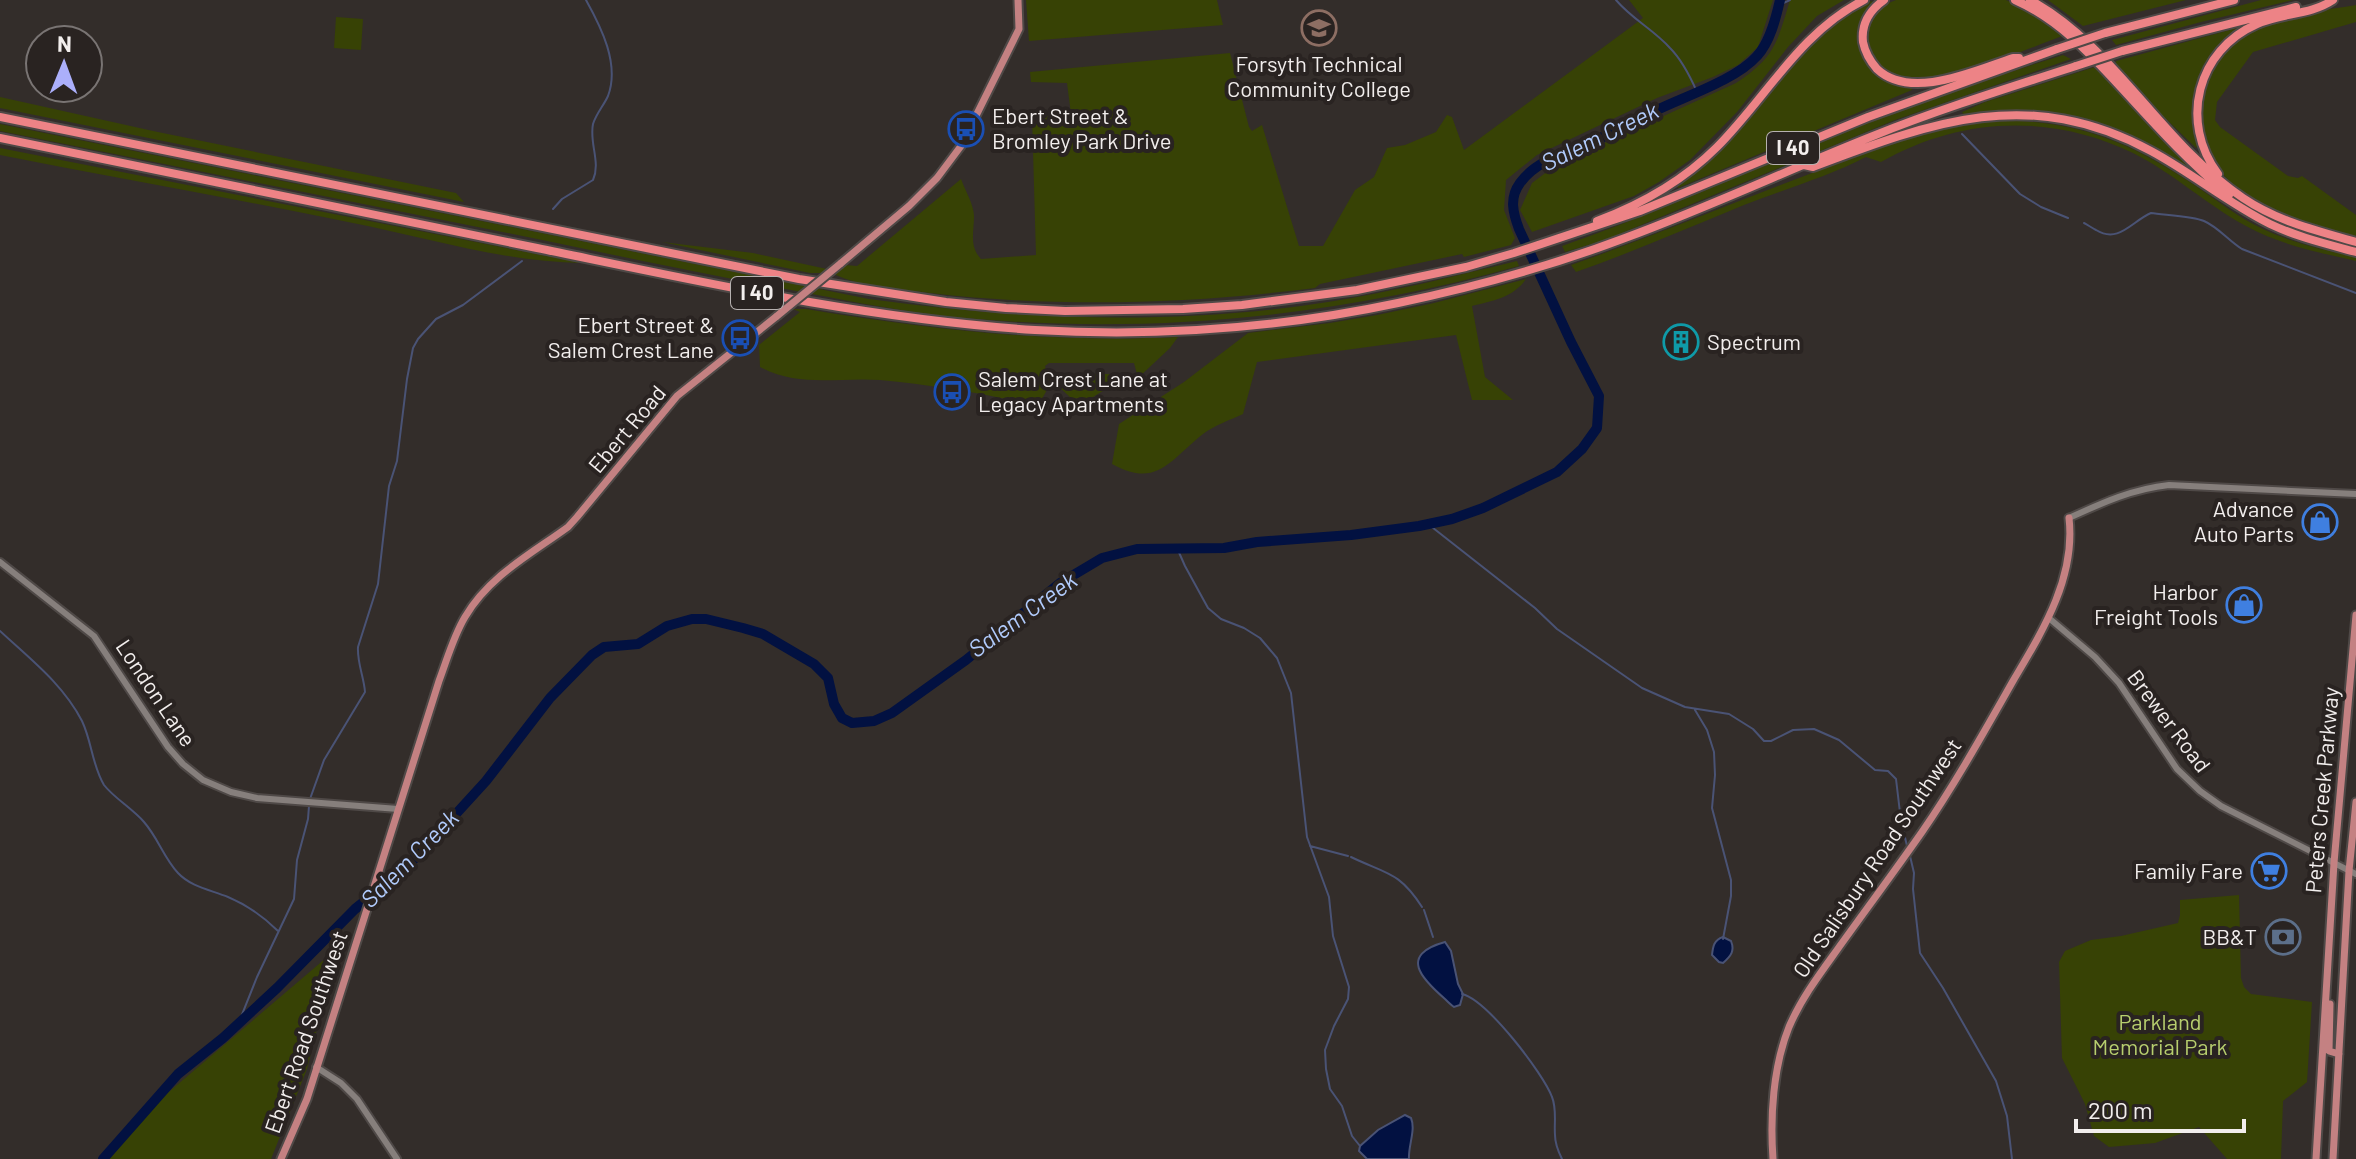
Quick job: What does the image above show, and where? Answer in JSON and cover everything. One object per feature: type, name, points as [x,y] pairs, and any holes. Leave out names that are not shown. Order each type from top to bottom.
[{"type":"highway","points":[[1559,239],[1574,229],[1642,202],[1690,171],[1733,129],[1807,41],[1838,15],[1864,0]]},
{"type":"highway","points":[[1884,0],[1868,18],[1863,39],[1868,58],[1889,77],[1906,82],[1933,82],[2013,58],[2028,58]]},
{"type":"highway","points":[[2015,0],[2042,14],[2072,37],[2206,176],[2266,222]]},
{"type":"highway","points":[[2030,0],[2079,34],[2200,163],[2235,192],[2285,220],[2356,242]]},
{"type":"highway","name":"I 40","points":[[0,117],[799,279],[1006,308],[1095,311],[1183,309],[1242,305],[1357,290],[1466,267],[1514,253],[1661,203],[1920,97],[2028,58],[2105,33],[2234,0]]},
{"type":"highway","points":[[2235,192],[2209,162],[2199,136],[2196,104],[2204,75],[2216,55],[2240,32],[2270,19],[2322,7],[2333,0]]},
{"type":"highway","name":"I 40","points":[[0,138],[781,298],[923,320],[1034,330],[1191,330],[1293,320],[1393,304],[1522,273],[1652,228],[1934,113],[2122,51],[2272,12],[2333,0]]},
{"type":"highway","points":[[1803,165],[1813,167],[1909,132],[1953,120],[1999,115],[2047,116],[2089,125],[2138,144],[2266,222],[2297,235],[2356,252]]},
{"type":"main road","name":"Ebert Road","points":[[363,916],[454,640],[473,604],[504,573],[568,527],[677,396],[840,264],[937,178],[961,146],[1019,29],[1018,0]]},
{"type":"main road","name":"Old Salisbury Road Southwest","points":[[1773,1159],[1772,1138],[1780,1059],[1789,1028],[1799,1007],[1933,815],[2050,619],[2067,559],[2069,518]]},
{"type":"main road","name":"Peters Creek Parkway","points":[[2316,1159],[2334,863],[2356,615]]},
{"type":"main road","name":"Peters Creek Parkway","points":[[2333,1159],[2356,802]]},
{"type":"main road","name":"Ebert Road Southwest","points":[[281,1159],[307,1099],[363,916]]},
{"type":"main road","points":[[2328,957],[2329,1051],[2339,1054]]},
{"type":"street","points":[[2069,518],[2119,495],[2169,485],[2356,494]]},
{"type":"street","name":"London Lane","points":[[0,562],[94,636],[168,747],[203,780],[231,792],[257,798],[398,809]]},
{"type":"street","name":"Brewer Road","points":[[2050,619],[2096,658],[2119,683],[2177,769],[2200,791],[2221,806],[2353,873]]},
{"type":"street","points":[[316,1067],[341,1083],[357,1099],[397,1159]]},
{"type":"green space","points":[[1026,0],[1217,0],[1223,25],[1029,41]]},
{"type":"green space","points":[[1629,0],[1773,0],[1758,47],[1738,65],[1657,98],[1537,155],[1506,180],[1504,210],[1515,238],[1511,245],[1320,284],[1315,288],[1171,301],[1074,302],[978,298],[881,287],[834,274],[845,265],[857,266],[961,179],[973,207],[974,244],[981,259],[1036,255],[1032,116],[1071,114],[1067,83],[1031,82],[1030,72],[1230,53],[1249,127],[1252,131],[1262,125],[1299,246],[1323,246],[1355,190],[1374,177],[1387,148],[1405,145],[1436,132],[1447,115],[1452,117],[1464,150],[1643,18]]},
{"type":"green space","points":[[1790,0],[1844,0],[1817,16],[1788,47],[1737,112],[1690,160],[1634,196],[1532,232],[1520,210],[1532,183],[1556,165],[1736,83],[1749,74],[1773,48]]},
{"type":"green space","points":[[1896,0],[2006,0],[2034,13],[2065,35],[1966,71],[1945,77],[1910,80],[1894,76],[1882,68],[1868,44],[1867,31],[1871,19],[1881,8]]},
{"type":"green space","points":[[2048,0],[2186,0],[2083,26]]},
{"type":"green space","points":[[2261,0],[2293,0],[2116,45],[2112,40]]},
{"type":"green space","points":[[1872,1],[1874,5],[1862,48],[1891,81],[1912,90],[1678,188],[1677,185],[1815,39],[1853,10]]},
{"type":"green space","points":[[2356,5],[2356,22],[2253,52],[2217,102],[2215,120],[2220,127],[2288,176],[2302,176],[2356,215],[2356,237],[2288,216],[2245,194],[2227,179],[2214,161],[2205,140],[2201,110],[2210,73],[2226,49],[2241,36],[2288,17]]},
{"type":"green space","points":[[336,17],[363,19],[361,50],[334,48]]},
{"type":"green space","points":[[2237,28],[2237,32],[2213,56],[2200,83],[2196,112],[2199,146],[2196,148],[2116,66],[2116,61]]},
{"type":"green space","points":[[2063,55],[2071,59],[1895,120],[1605,240],[1565,252],[1562,246],[1873,121]]},
{"type":"green space","points":[[2098,66],[2196,170],[2194,172],[2138,140],[2085,121],[2057,115],[1997,112],[1964,115],[1962,112],[1985,102]]},
{"type":"green space","points":[[0,97],[456,193],[464,202],[0,108]]},
{"type":"green space","points":[[1998,120],[2054,124],[2102,136],[2172,170],[2263,229],[2320,249],[2356,257],[2356,261],[2259,233],[2148,161],[2102,140],[2038,126],[2006,126],[1942,136],[1881,162],[1866,157],[1576,272],[1571,265],[1901,141],[1939,129]]},
{"type":"green space","points":[[0,124],[869,299],[983,312],[1098,317],[1213,315],[1328,302],[1517,261],[1519,266],[1375,299],[1230,319],[1083,324],[936,315],[730,278],[0,131]]},
{"type":"green space","points":[[0,148],[582,263],[494,254],[304,213],[0,155]]},
{"type":"green space","points":[[662,242],[753,253],[827,269],[822,273],[810,273]]},
{"type":"green space","points":[[1526,279],[1508,295],[1472,306],[1485,377],[1513,400],[1472,400],[1456,335],[1257,362],[1243,414],[1208,431],[1172,462],[1152,472],[1141,474],[1112,464],[1119,424],[1184,382],[1248,333],[1377,315]]},
{"type":"green space","points":[[793,309],[991,333],[1083,338],[1178,337],[1138,378],[1134,363],[1049,363],[1045,366],[1053,379],[1038,406],[900,382],[804,380],[760,367],[759,345],[800,312]]},
{"type":"green space","points":[[1063,374],[1116,374],[1120,380],[1090,399],[1071,398],[1057,385]]},
{"type":"green space","name":"Parkland Memorial Park","points":[[2239,895],[2241,978],[2244,987],[2251,994],[2312,1002],[2307,1082],[2283,1101],[2281,1159],[2227,1159],[2199,1127],[2155,1143],[2109,1147],[2094,1136],[2085,1104],[2062,1058],[2059,962],[2065,951],[2091,940],[2178,923],[2180,900]]},
{"type":"green space","points":[[326,958],[331,959],[325,997],[307,1069],[271,1159],[105,1159],[164,1096]]},
{"type":"shaded area","points":[[1723,937],[1731,941],[1733,948],[1723,963],[1712,955],[1714,944]]},
{"type":"shaded area","points":[[1445,942],[1451,951],[1463,994],[1460,1005],[1454,1007],[1422,976],[1419,968],[1418,960],[1422,954]]},
{"type":"shaded area","points":[[1405,1115],[1411,1118],[1412,1123],[1409,1159],[1367,1159],[1359,1151],[1360,1146],[1378,1130]]},
{"type":"waterway","points":[[553,209],[562,199],[593,180],[596,166],[593,124],[611,84],[607,46],[586,0]]},
{"type":"waterway","points":[[1616,0],[1674,53],[1697,92]]},
{"type":"waterway","name":"Salem Creek","points":[[103,1159],[178,1074],[223,1038],[355,909],[423,850],[486,781],[550,698],[592,655],[604,647],[638,644],[667,626],[692,619],[706,619],[743,628],[763,634],[814,664],[828,678],[834,704],[842,718],[852,723],[874,721],[892,713],[966,660],[1060,583],[1102,558],[1137,549],[1224,548],[1419,526],[1483,508],[1557,472],[1582,449],[1597,428],[1599,396],[1519,229],[1513,206],[1514,194],[1527,175],[1544,162],[1709,87],[1748,65],[1766,44],[1780,0]]},
{"type":"waterway","points":[[1779,5],[1790,0]]},
{"type":"waterway","points":[[1962,134],[2020,194],[2068,218]]},
{"type":"waterway","points":[[2084,223],[2104,234],[2112,234],[2125,230],[2151,213],[2199,219],[2242,249],[2356,293]]},
{"type":"waterway","points":[[310,799],[324,760],[365,692],[358,647],[378,584],[389,486],[397,461],[413,348],[436,319],[463,305],[522,261]]},
{"type":"waterway","points":[[1428,524],[1557,629],[1642,688],[1685,707],[1729,714],[1753,729],[1764,741],[1771,741],[1793,730],[1814,729],[1839,740],[1875,770],[1888,771],[1896,779],[1908,850]]},
{"type":"waterway","points":[[1177,548],[1208,608],[1221,619],[1260,638],[1277,658],[1291,693],[1307,837],[1329,897],[1333,936],[1349,987],[1348,999],[1325,1050],[1326,1069],[1330,1089],[1342,1106],[1352,1136],[1360,1146]]},
{"type":"waterway","points":[[0,631],[65,695],[82,721],[104,785],[144,822],[178,873],[195,885],[248,907],[278,931]]},
{"type":"waterway","points":[[1695,710],[1707,730],[1714,752],[1712,808],[1731,880],[1723,939]]},
{"type":"waterway","points":[[239,1022],[294,899],[297,860],[309,806]]},
{"type":"waterway","points":[[1310,846],[1348,856]]},
{"type":"waterway","points":[[1910,856],[1920,953],[1996,1081],[2007,1116],[2012,1159]]},
{"type":"waterway","points":[[1351,857],[1399,880],[1422,907]]},
{"type":"waterway","points":[[1424,910],[1433,937]]},
{"type":"waterway","points":[[1462,994],[1473,999],[1499,1023],[1547,1086],[1554,1102],[1556,1141],[1562,1159]]},
{"type":"place","name":"Forsyth Technical Community College","points":[[1319,28]]},
{"type":"place","name":"Ebert Street & Bromley Park Drive","points":[[966,129]]},
{"type":"place","name":"Ebert Street & Salem Crest Lane","points":[[740,338]]},
{"type":"place","name":"Spectrum","points":[[1681,342]]},
{"type":"place","name":"Salem Crest Lane at Legacy Apartments","points":[[952,392]]},
{"type":"place","name":"Advance Auto Parts","points":[[2320,522]]},
{"type":"place","name":"Harbor Freight Tools","points":[[2244,605]]},
{"type":"place","name":"Family Fare","points":[[2269,871]]},
{"type":"place","name":"BB&T","points":[[2283,937]]}]
